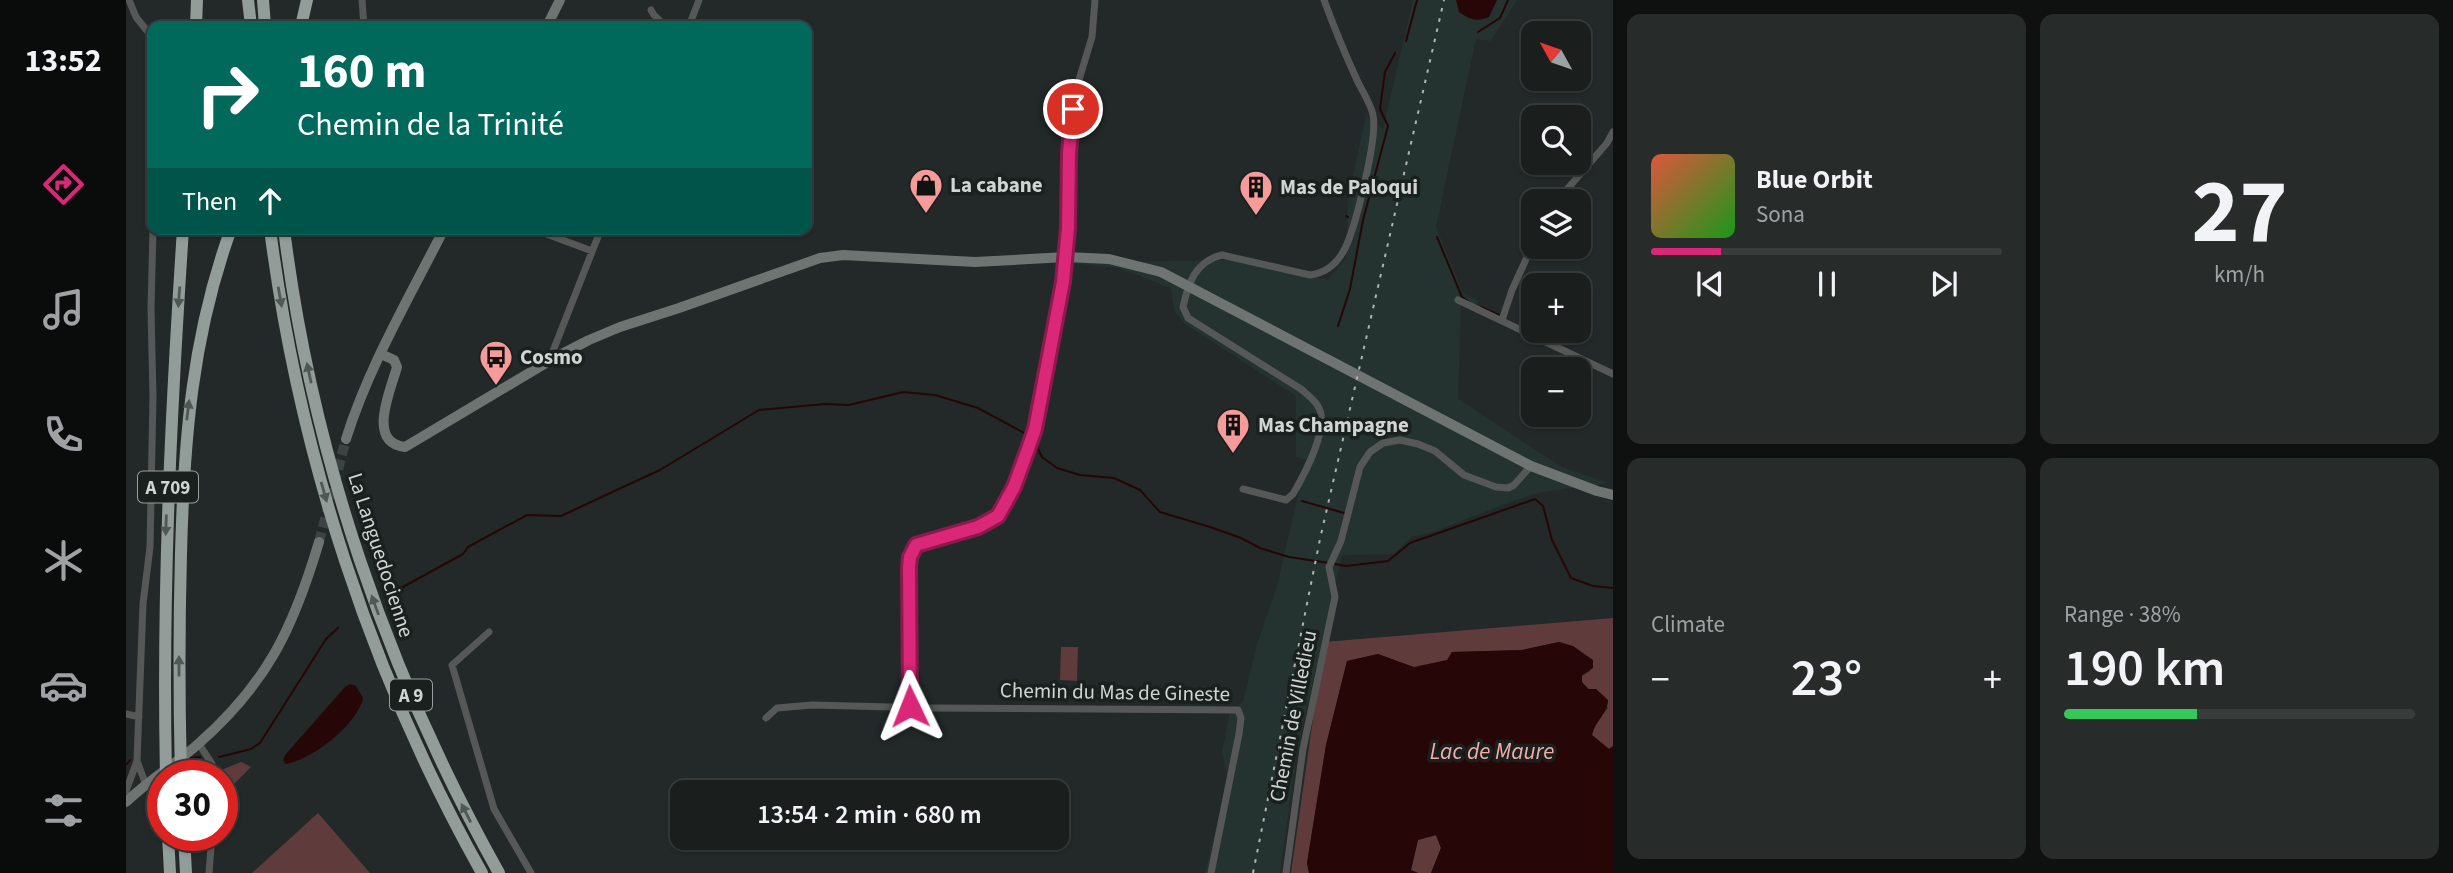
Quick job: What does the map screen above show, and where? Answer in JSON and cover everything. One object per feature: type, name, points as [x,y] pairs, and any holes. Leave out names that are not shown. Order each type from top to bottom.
[{"type":"highway","points":[[196,21],[197,0]]},
{"type":"highway","points":[[248,0],[250,21]]},
{"type":"highway","points":[[263,0],[265,21]]},
{"type":"highway","points":[[302,21],[307,0]]},
{"type":"highway","name":"A 709","points":[[166,760],[166,531],[183,235]]},
{"type":"highway","name":"A 709","points":[[181,760],[180,577],[187,420],[205,316],[229,235]]},
{"type":"highway","name":"La Languedocienne","points":[[271,235],[286,331],[303,409],[326,499],[349,571],[368,626],[407,721],[439,791],[482,873]]},
{"type":"highway","name":"La Languedocienne","points":[[285,235],[312,387],[355,546],[416,708],[499,873]]},
{"type":"highway","points":[[169,851],[170,873]]},
{"type":"highway","points":[[185,851],[186,873]]},
{"type":"street","points":[[129,0],[135,17],[147,31]]},
{"type":"street","points":[[362,0],[364,21]]},
{"type":"street","points":[[691,21],[699,0]]},
{"type":"street","points":[[766,718],[777,708],[786,706],[910,706],[909,567],[912,550],[921,542],[989,522],[1004,507],[1035,429],[1063,282],[1069,153],[1075,93],[1092,37],[1095,0]]},
{"type":"street","points":[[1243,489],[1286,500],[1293,494],[1321,431],[1321,413],[1313,399],[1301,389],[1188,318],[1182,307],[1189,285],[1200,266],[1211,257],[1222,255],[1310,275],[1323,274],[1335,264],[1344,251],[1372,144],[1373,115],[1324,0]]},
{"type":"street","points":[[549,21],[557,1]]},
{"type":"street","points":[[651,10],[660,21]]},
{"type":"street","points":[[1566,189],[1607,144],[1613,132]]},
{"type":"street","points":[[142,787],[137,761],[143,604],[150,547],[153,235]]},
{"type":"street","points":[[346,439],[355,411],[381,354],[440,235]]},
{"type":"street","points":[[549,235],[592,251]]},
{"type":"street","points":[[555,357],[553,351],[599,235]]},
{"type":"street","points":[[381,354],[394,360],[397,367],[383,418],[383,430],[392,442],[405,447],[555,357],[620,327],[820,258],[844,255],[975,262],[1066,257],[1109,259],[1137,264],[1189,285],[1531,466],[1613,495]]},
{"type":"street","points":[[1502,320],[1526,259]]},
{"type":"street","points":[[1458,300],[1613,374]]},
{"type":"street","name":"Chemin de Villedieu","points":[[1286,873],[1303,750],[1335,597],[1330,564],[1341,541],[1360,467],[1370,452],[1383,443],[1400,440],[1435,451],[1464,475],[1496,487],[1508,488],[1514,485],[1531,466]]},
{"type":"street","points":[[126,797],[195,747],[239,704],[257,682],[284,640],[303,595],[319,542]]},
{"type":"street","points":[[489,632],[452,665],[494,809],[531,873]]},
{"type":"street","name":"Chemin du Mas de Gineste","points":[[910,706],[1238,710],[1241,718],[1240,734],[1212,873]]},
{"type":"street","points":[[126,714],[139,717]]},
{"type":"street","points":[[195,747],[208,760]]},
{"type":"street","points":[[126,791],[137,761]]},
{"type":"street","points":[[126,802],[142,787]]},
{"type":"street","points":[[209,873],[211,851]]},
{"type":"shaded area","points":[[1413,0],[1517,0],[1491,41],[1476,39],[1436,227],[1463,293],[1479,301],[1476,305],[1461,305],[1458,399],[1562,467],[1609,483],[1542,492],[1513,501],[1433,532],[1411,537],[1394,554],[1342,555],[1297,750],[1280,873],[1205,873],[1228,777],[1222,753],[1230,711],[1243,702],[1257,644],[1277,586],[1306,460],[1296,457],[1296,396],[1185,324],[1174,310],[1171,288],[1118,268],[1069,263],[1231,260],[1328,280],[1346,258],[1348,200],[1366,115],[1383,129]]},
{"type":"shaded area","points":[[1613,618],[1613,746],[1609,749],[1592,735],[1595,723],[1608,708],[1582,682],[1582,676],[1590,671],[1593,661],[1572,646],[1559,642],[1522,650],[1452,652],[1448,660],[1414,668],[1378,654],[1347,661],[1326,745],[1307,863],[1309,873],[1291,873],[1324,642]]},
{"type":"shaded area","points":[[1061,647],[1078,647],[1077,681],[1060,680]]},
{"type":"shaded area","points":[[238,763],[251,767],[238,780]]},
{"type":"shaded area","points":[[318,813],[370,873],[252,873]]},
{"type":"shaded area","points":[[1436,835],[1441,848],[1431,873],[1411,870],[1418,840]]},
{"type":"water","points":[[1456,0],[1497,0],[1489,17],[1477,20],[1459,12]]},
{"type":"water","name":"Lac de Maure","points":[[1559,642],[1573,646],[1593,660],[1593,668],[1582,675],[1582,682],[1588,689],[1596,689],[1608,700],[1592,735],[1609,749],[1613,746],[1613,873],[1431,873],[1441,848],[1436,835],[1418,840],[1411,870],[1418,873],[1309,873],[1307,863],[1326,745],[1347,661],[1378,654],[1414,667],[1447,660],[1452,652],[1522,650]]},
{"type":"water","points":[[350,684],[356,686],[363,698],[352,719],[320,749],[285,764],[283,759],[286,754]]},
{"type":"waterway","points":[[1406,41],[1417,0]]},
{"type":"waterway","points":[[1478,32],[1500,18],[1508,0]]},
{"type":"waterway","points":[[1338,326],[1350,289],[1363,220],[1388,126],[1380,109],[1385,72],[1395,53]]},
{"type":"waterway","points":[[1437,237],[1462,297],[1469,302]]},
{"type":"waterway","points":[[1481,307],[1499,315]]},
{"type":"waterway","points":[[401,588],[527,515],[561,516],[660,470],[759,410],[825,404],[849,405],[903,392],[935,395],[978,408],[1028,435]]},
{"type":"waterway","points":[[1034,441],[1042,457],[1057,468],[1080,475],[1114,478],[1140,490],[1160,512],[1210,527],[1289,557],[1329,563]]},
{"type":"waterway","points":[[1335,564],[1346,566],[1388,561],[1410,543],[1535,499],[1543,506],[1552,540],[1571,578],[1593,586],[1613,588]]},
{"type":"waterway","points":[[1302,501],[1344,513]]},
{"type":"waterway","points":[[219,757],[251,749],[260,743],[326,639],[338,628]]},
{"type":"waterway","points":[[190,758],[200,757]]},
{"type":"waterway","points":[[126,765],[130,760]]},
{"type":"tunnel","points":[[319,542],[346,439]]},
{"type":"railway","points":[[1253,873],[1320,539],[1444,0]]},
{"type":"place","name":"La cabane","points":[[926,215]]},
{"type":"place","name":"Mas de Paloqui","points":[[1256,217]]},
{"type":"place","name":"Cosmo","points":[[496,387]]},
{"type":"place","name":"Mas Champagne","points":[[1233,455]]},
{"type":"route","points":[[910,706],[909,567],[912,550],[921,542],[978,527],[998,516],[1014,487],[1035,429],[1066,257],[1073,109]]}]
